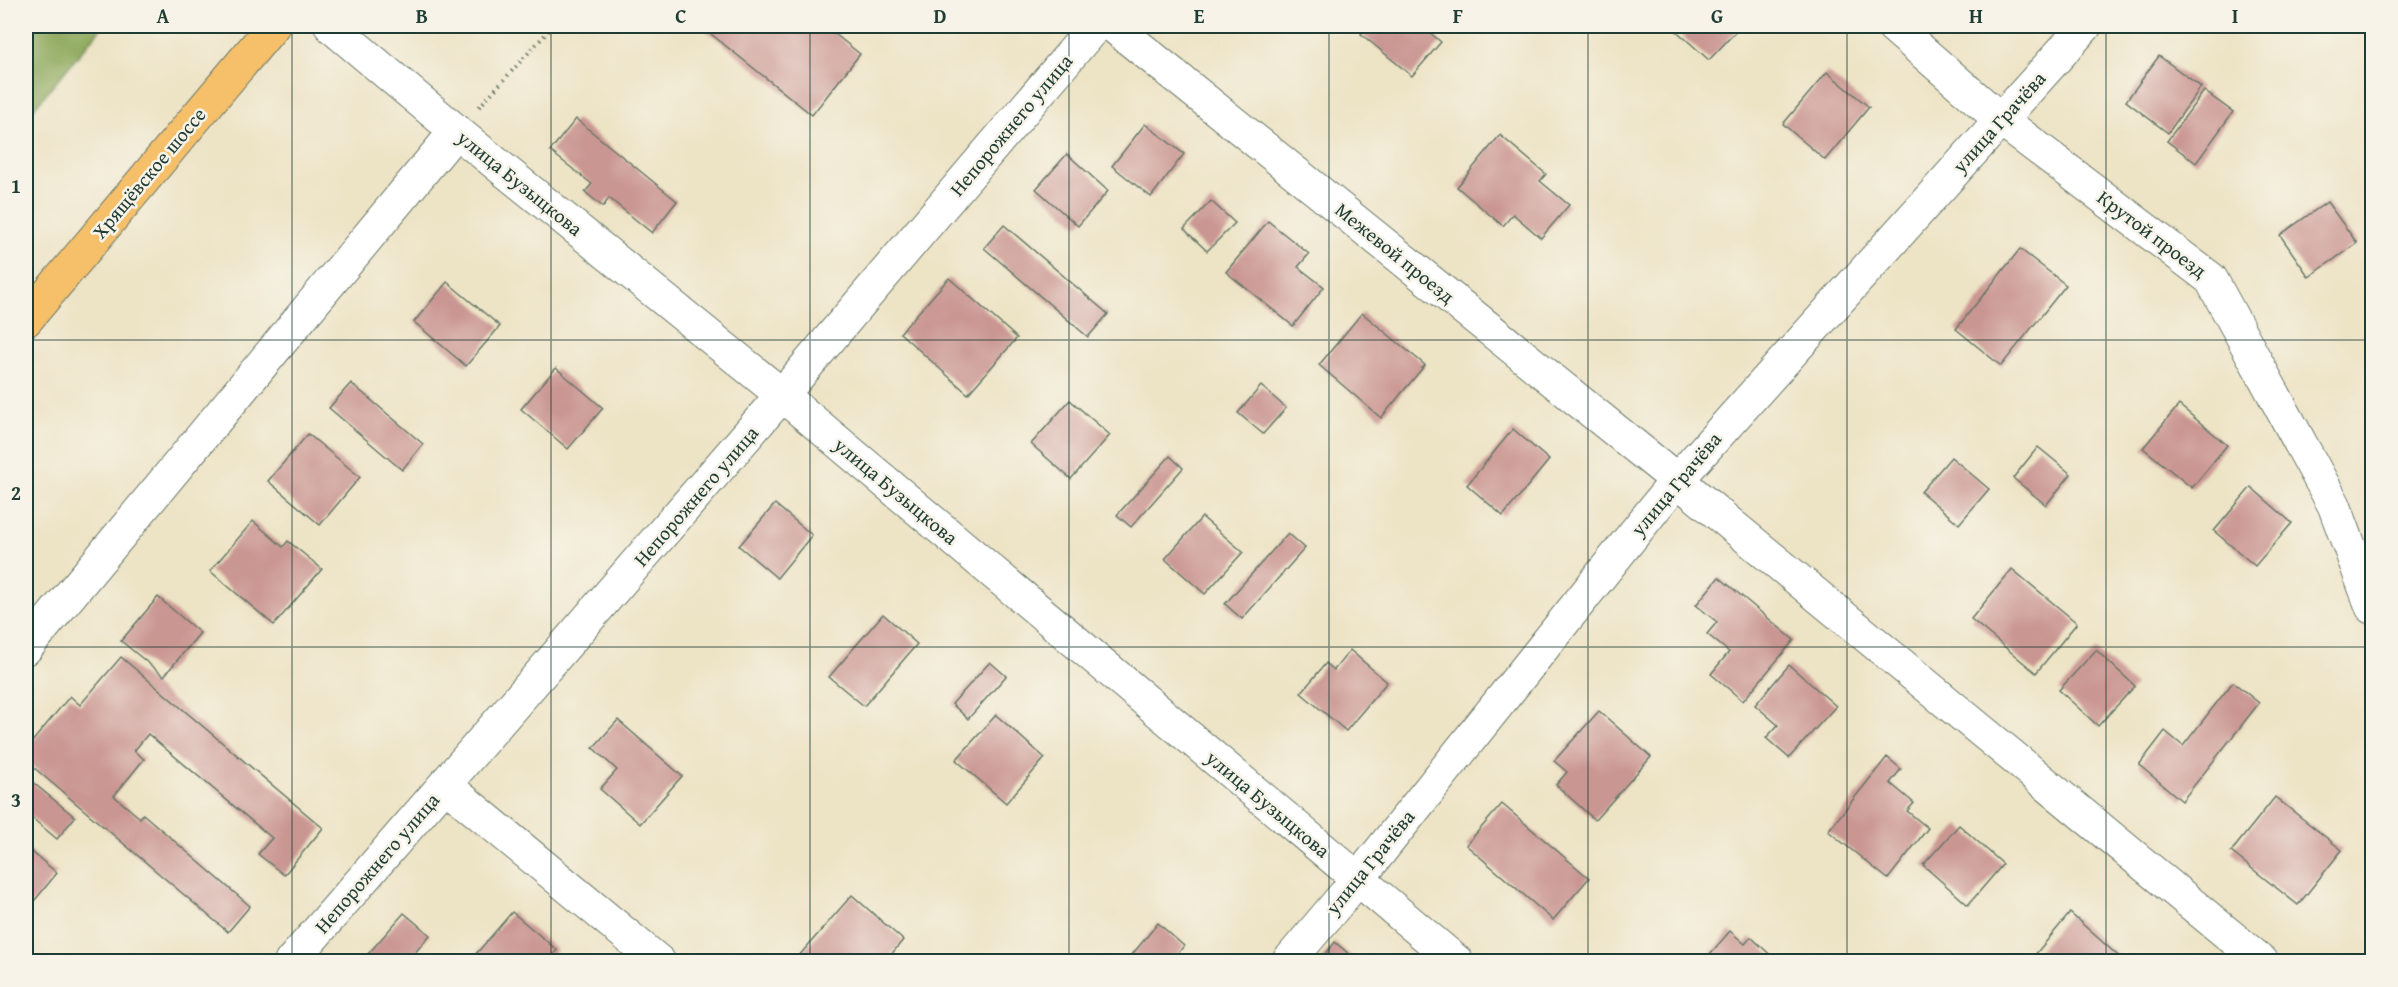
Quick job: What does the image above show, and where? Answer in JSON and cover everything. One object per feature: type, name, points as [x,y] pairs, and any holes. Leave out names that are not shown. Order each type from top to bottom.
[{"type":"main road","name":"Хрящёвское шоссе","points":[[26,320],[273,26]]},
{"type":"street","name":"улица Бузыцкова","points":[[331,26],[456,131],[782,396],[1457,962]]},
{"type":"street","name":"Непорожнего улица","points":[[291,962],[782,396],[1095,26]]},
{"type":"street","name":"Межевой проезд","points":[[1113,26],[1677,480],[2262,962]]},
{"type":"street","name":"Крутой проезд","points":[[1893,26],[2001,120],[2211,279],[2334,505],[2373,607]]},
{"type":"street","name":"улица Грачёва","points":[[1288,962],[1358,879],[1677,480],[2085,26]]},
{"type":"street","points":[[26,648],[456,131]]},
{"type":"street","points":[[445,785],[659,962]]},
{"type":"path","points":[[456,131],[553,26]]},
{"type":"green space","points":[[26,26],[103,26],[26,118]]},
{"type":"building","points":[[701,26],[825,26],[860,54],[812,115]]},
{"type":"building","points":[[1368,26],[1422,26],[1441,42],[1412,76],[1361,34]]},
{"type":"building","points":[[1671,26],[1741,26],[1709,60]]},
{"type":"building","points":[[2159,56],[2201,87],[2168,133],[2126,101]]},
{"type":"building","points":[[1827,72],[1869,107],[1825,160],[1783,124]]},
{"type":"building","points":[[2204,91],[2233,112],[2196,163],[2167,141]]},
{"type":"building","points":[[576,119],[677,201],[652,233],[609,198],[603,207],[585,192],[592,184],[550,151]]},
{"type":"building","points":[[1145,124],[1184,154],[1151,197],[1112,166]]},
{"type":"building","points":[[1500,135],[1546,174],[1540,181],[1569,205],[1541,238],[1513,214],[1503,226],[1457,187]]},
{"type":"building","points":[[1067,154],[1108,191],[1078,226],[1036,189]]},
{"type":"building","points":[[1211,201],[1235,223],[1207,251],[1184,229]]},
{"type":"building","points":[[2327,202],[2357,243],[2309,277],[2280,235]]},
{"type":"building","points":[[1268,221],[1309,254],[1298,267],[1324,287],[1293,326],[1226,272]]},
{"type":"building","points":[[1004,225],[1108,314],[1088,337],[984,248]]},
{"type":"building","points":[[2020,249],[2066,285],[2001,366],[1956,329]]},
{"type":"building","points":[[949,278],[1017,338],[968,394],[900,333]]},
{"type":"building","points":[[447,282],[500,326],[466,366],[414,322]]},
{"type":"building","points":[[1362,313],[1425,365],[1381,418],[1319,365]]},
{"type":"building","points":[[556,368],[603,408],[568,449],[521,409]]},
{"type":"building","points":[[351,383],[423,444],[402,470],[329,408]]},
{"type":"building","points":[[1261,386],[1286,408],[1263,434],[1238,413]]},
{"type":"building","points":[[1070,400],[1110,435],[1071,479],[1031,444]]},
{"type":"building","points":[[2179,405],[2227,445],[2192,488],[2143,448]]},
{"type":"building","points":[[1513,429],[1549,460],[1503,516],[1467,485]]},
{"type":"building","points":[[308,434],[360,477],[320,525],[268,481]]},
{"type":"building","points":[[2038,447],[2071,474],[2046,505],[2013,478]]},
{"type":"building","points":[[1170,456],[1183,468],[1131,527],[1117,515]]},
{"type":"building","points":[[1951,457],[1989,489],[1959,524],[1921,492]]},
{"type":"building","points":[[2251,487],[2292,523],[2255,566],[2214,531]]},
{"type":"building","points":[[775,504],[812,535],[777,578],[739,546]]},
{"type":"building","points":[[1202,517],[1243,552],[1205,594],[1165,559]]},
{"type":"building","points":[[253,521],[283,547],[288,541],[322,569],[274,625],[210,571]]},
{"type":"building","points":[[1288,533],[1305,548],[1242,619],[1225,604]]},
{"type":"building","points":[[2012,569],[2077,623],[2036,673],[1971,619]]},
{"type":"building","points":[[1719,577],[1794,640],[1743,701],[1711,674],[1729,652],[1707,634],[1717,622],[1696,605]]},
{"type":"building","points":[[158,597],[200,633],[164,676],[121,641]]},
{"type":"building","points":[[883,614],[917,644],[864,706],[829,677]]},
{"type":"building","points":[[1350,650],[1387,682],[1346,731],[1301,693],[1326,663],[1334,670]]},
{"type":"building","points":[[2096,650],[2135,686],[2098,726],[2059,690]]},
{"type":"building","points":[[121,657],[323,828],[284,875],[258,854],[272,838],[148,734],[134,751],[144,759],[114,796],[140,818],[143,814],[250,906],[228,932],[26,761],[26,749],[70,696],[80,705]]},
{"type":"building","points":[[990,662],[1006,676],[968,719],[952,704]]},
{"type":"building","points":[[1789,665],[1836,706],[1789,758],[1766,738],[1778,725],[1755,705]]},
{"type":"building","points":[[2233,682],[2259,703],[2182,801],[2139,765],[2165,731],[2183,746]]},
{"type":"building","points":[[1599,711],[1651,757],[1595,820],[1556,785],[1567,772],[1554,761]]},
{"type":"building","points":[[996,715],[1045,758],[1006,803],[956,760]]},
{"type":"building","points":[[618,720],[682,776],[640,824],[600,789],[617,770],[593,748]]},
{"type":"building","points":[[1887,757],[1901,769],[1890,783],[1914,803],[1907,811],[1928,828],[1888,879],[1828,831]]},
{"type":"building","points":[[31,781],[75,817],[57,839],[26,813],[26,788]]},
{"type":"building","points":[[2275,797],[2342,850],[2298,905],[2231,852]]},
{"type":"building","points":[[1502,804],[1589,878],[1553,920],[1466,845]]},
{"type":"building","points":[[1959,825],[2003,864],[1968,905],[1923,865]]},
{"type":"building","points":[[26,847],[57,873],[26,911]]},
{"type":"building","points":[[852,895],[903,940],[885,962],[801,962],[797,958]]},
{"type":"building","points":[[512,912],[557,950],[547,962],[484,962],[476,954]]},
{"type":"building","points":[[404,913],[430,935],[407,962],[361,962]]},
{"type":"building","points":[[2070,913],[2125,962],[2029,962]]},
{"type":"building","points":[[1158,923],[1184,946],[1171,962],[1126,962]]},
{"type":"building","points":[[1730,931],[1745,944],[1751,937],[1778,962],[1703,962]]},
{"type":"building","points":[[1335,942],[1358,962],[1319,962]]}]
